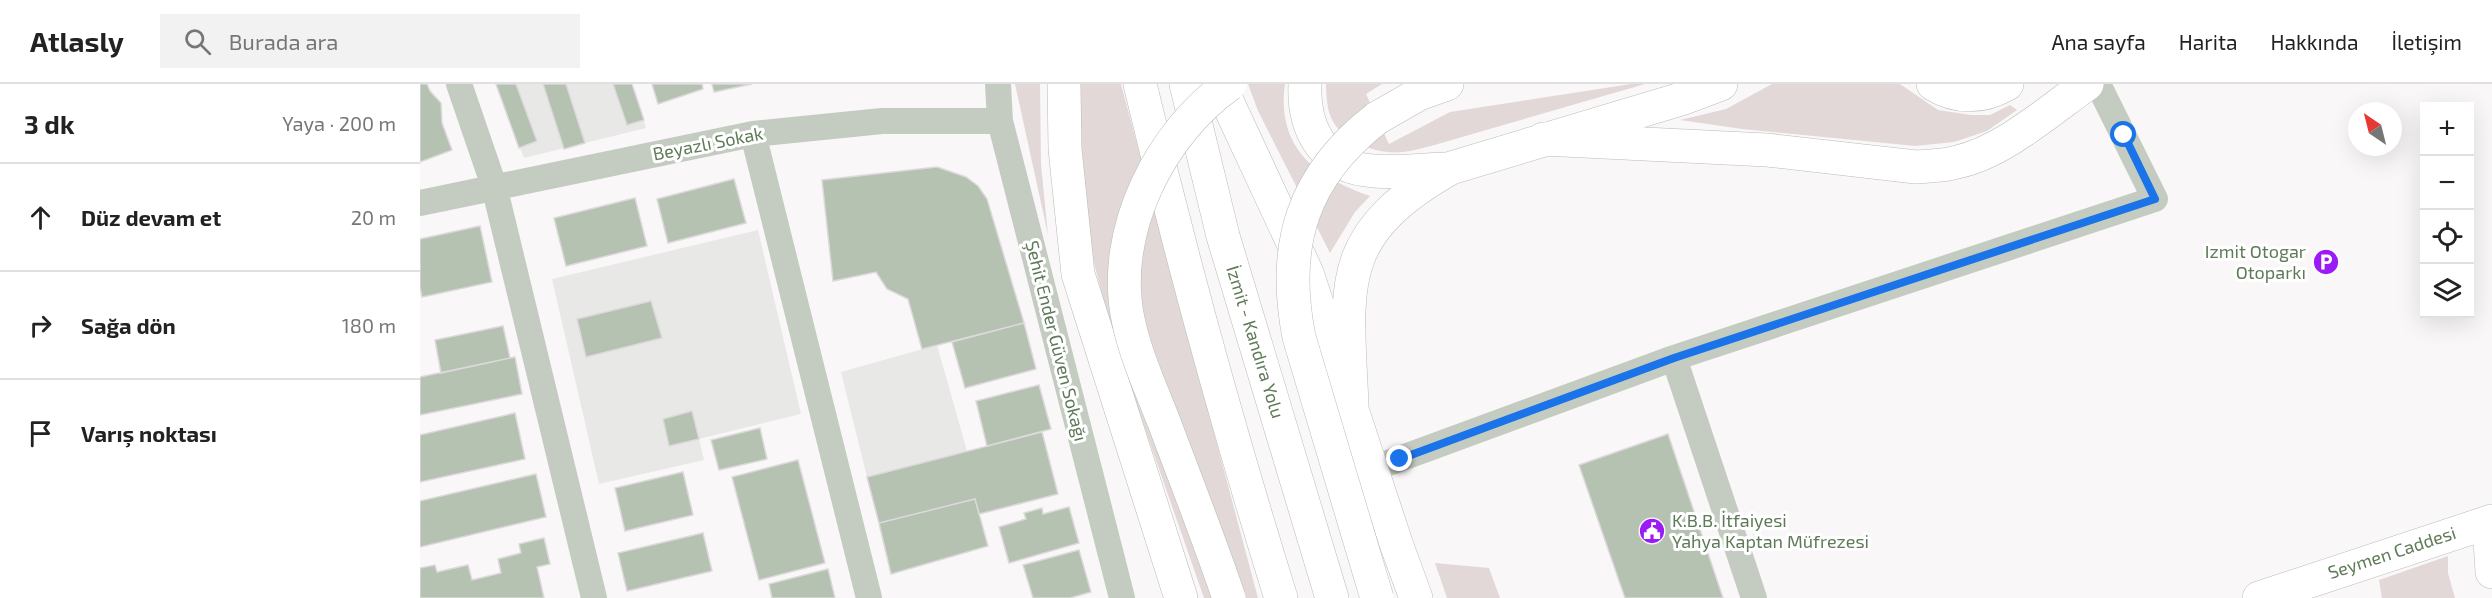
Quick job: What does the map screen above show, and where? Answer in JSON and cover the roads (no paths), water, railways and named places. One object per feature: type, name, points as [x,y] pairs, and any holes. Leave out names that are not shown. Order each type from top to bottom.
[{"type":"main road","points":[[1064,84],[1065,149],[1078,274],[1181,598]]},
{"type":"main road","points":[[1140,84],[1181,255],[1242,474],[1281,598]]},
{"type":"main road","name":"İzmit - Kandıra Yolu","points":[[1186,84],[1223,236],[1332,598]]},
{"type":"main road","points":[[1219,84],[1307,273],[1416,598]]},
{"type":"main road","points":[[1229,598],[1138,353],[1128,319],[1125,280],[1128,241],[1141,201],[1164,154],[1198,110],[1230,84]]},
{"type":"main road","points":[[1305,84],[1306,114],[1314,136],[1323,148],[1340,161],[1363,170],[1398,172],[1451,168]]},
{"type":"main road","points":[[1377,598],[1299,337],[1292,300],[1296,241],[1308,200],[1341,149],[1377,118],[1408,99],[1447,84]]},
{"type":"main road","points":[[1352,405],[1348,304],[1352,276],[1359,253],[1385,216],[1419,186],[1451,168],[1680,99],[1722,84]]},
{"type":"main road","points":[[1933,84],[1948,92],[1979,96],[1994,92],[2007,84]]},
{"type":"main road","points":[[1543,139],[1767,150],[1916,167],[1941,165],[1958,162],[1999,145],[2087,84]]},
{"type":"main road","name":"Seymen Caddesi","points":[[2259,598],[2492,521]]},
{"type":"main road","points":[[2492,528],[2490,540],[2492,572]]},
{"type":"street","points":[[459,84],[494,186],[594,598]]},
{"type":"street","name":"Şehit Ender Güven Sokağı","points":[[998,84],[1000,121],[1122,598]]},
{"type":"street","points":[[1372,469],[1674,358],[2155,199],[2098,84]]},
{"type":"street","name":"Beyazlı Sokak","points":[[420,203],[753,134],[882,121],[1000,121]]},
{"type":"street","points":[[753,134],[869,598]]},
{"type":"street","points":[[1674,358],[1754,598]]},
{"type":"place","name":"Izmit Otogar Otoparkı","points":[[2326,262]]},
{"type":"place","name":"K.B.B. İtfaiyesi Yahya Kaptan Müfrezesi","points":[[1652,531]]}]
